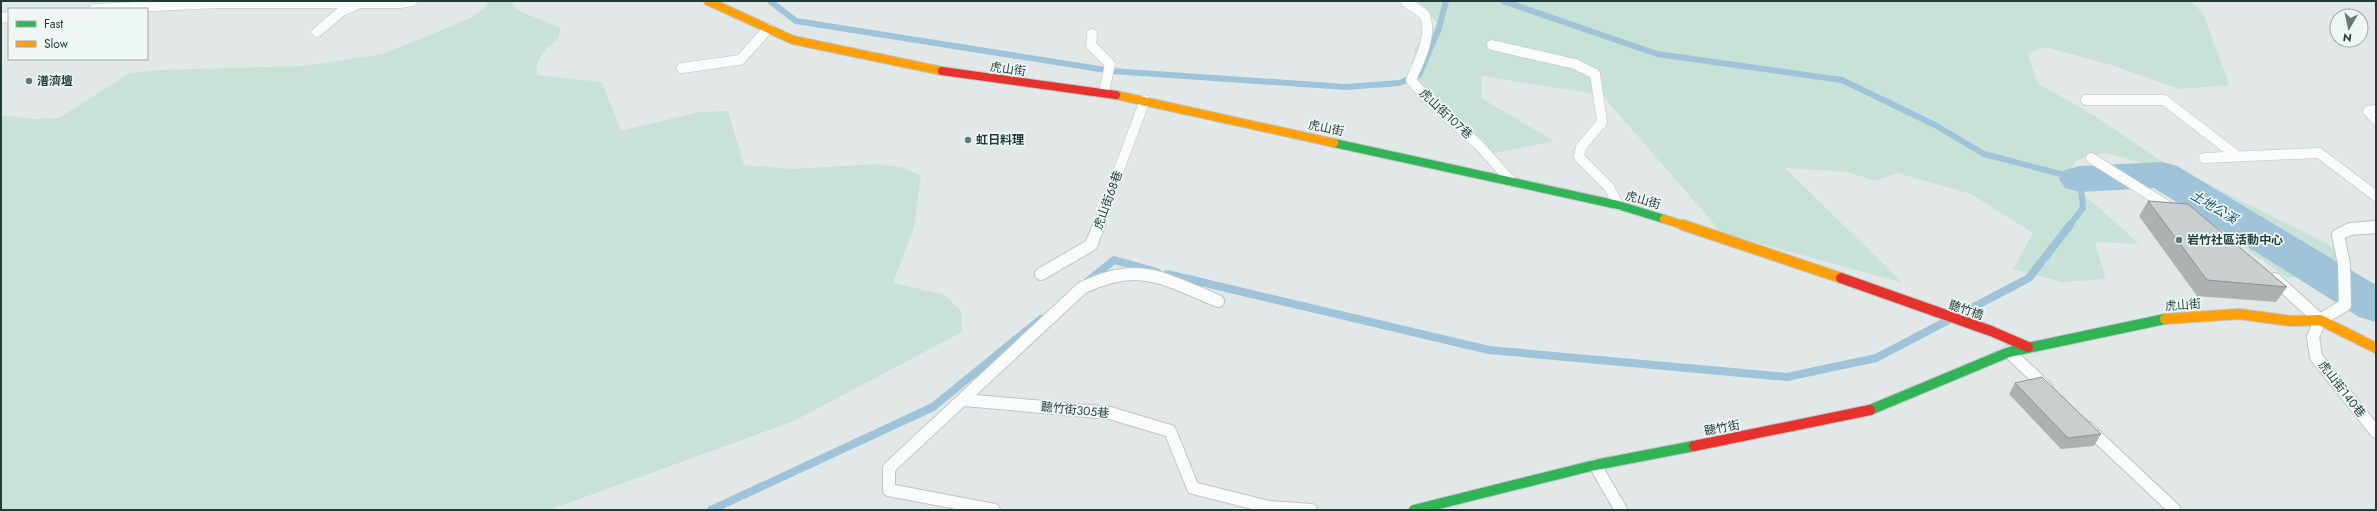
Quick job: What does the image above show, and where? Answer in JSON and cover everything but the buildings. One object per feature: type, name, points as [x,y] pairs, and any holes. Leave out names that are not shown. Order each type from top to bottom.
[{"type":"street","name":"虎山街","points":[[708,1],[793,40],[906,64],[1014,82],[1104,92],[1145,100],[1618,205],[1718,235],[1934,311]]},
{"type":"street","name":"聽竹橋","points":[[1934,311],[1991,331],[2028,347]]},
{"type":"street","name":"虎山街","points":[[2028,347],[2157,319],[2239,314],[2291,321],[2320,320],[2376,348]]},
{"type":"street","name":"聽竹街","points":[[1414,510],[1595,465],[1865,412],[2009,352],[2028,347]]},
{"type":"lane","points":[[115,8],[218,3],[400,3],[412,1]]},
{"type":"lane","name":"虎山街107巷","points":[[1405,1],[1424,14],[1428,23],[1422,54],[1411,80],[1426,99],[1479,145],[1511,181]]},
{"type":"lane","points":[[317,32],[342,11],[360,3]]},
{"type":"lane","points":[[682,68],[740,60],[768,29]]},
{"type":"lane","points":[[1092,34],[1091,45],[1110,64],[1104,92]]},
{"type":"lane","points":[[1492,45],[1575,64],[1595,74],[1602,122],[1580,147],[1579,156],[1609,187],[1618,205]]},
{"type":"lane","name":"虎山街68巷","points":[[1041,274],[1090,245],[1145,100]]},
{"type":"lane","points":[[2086,100],[2164,100],[2237,156]]},
{"type":"lane","points":[[2376,110],[2368,111],[2376,120]]},
{"type":"lane","points":[[2204,158],[2319,153],[2376,196]]},
{"type":"lane","points":[[2090,158],[2186,218]]},
{"type":"lane","points":[[2269,273],[2320,320],[2345,305],[2344,264],[2338,235],[2350,229],[2376,227]]},
{"type":"lane","points":[[994,510],[889,490],[889,468],[964,400],[1082,288],[1101,279],[1127,273],[1154,277],[1218,301]]},
{"type":"lane","name":"虎山街140巷","points":[[2320,320],[2313,337],[2316,356],[2376,432]]},
{"type":"lane","points":[[2009,352],[2054,396]]},
{"type":"lane","name":"聽竹街305巷","points":[[964,400],[1110,413],[1170,431],[1193,488],[1269,507],[1311,510]]},
{"type":"lane","points":[[2077,418],[2175,510]]},
{"type":"lane","points":[[1595,465],[1621,510]]},
{"type":"green space","points":[[485,1],[511,1],[517,10],[561,28],[558,39],[545,50],[539,59],[537,75],[602,82],[621,131],[699,112],[728,111],[744,165],[793,169],[875,164],[902,167],[921,176],[914,227],[893,283],[945,295],[961,311],[962,332],[794,421],[549,510],[1,510],[1,115],[32,119],[59,118],[130,73],[157,70],[303,66],[383,54],[473,17],[487,6]]},
{"type":"green space","points":[[1417,1],[2191,1],[2204,15],[2229,85],[2179,89],[2111,65],[2045,47],[2028,53],[2037,83],[2093,115],[2160,160],[2338,249],[2345,270],[2288,278],[2233,240],[2137,161],[2105,153],[2076,160],[2066,178],[2139,244],[2095,242],[2106,279],[2062,282],[2013,269],[2033,233],[1971,194],[1897,173],[1875,181],[1848,172],[1785,168],[1903,283],[1722,233],[1602,95],[1482,76],[1481,98],[1554,141],[1480,156],[1415,76],[1414,49],[1437,23]]},
{"type":"waterway","points":[[770,1],[796,21],[1112,71],[1346,87],[1399,83],[1419,75],[1439,28],[1446,1]]},
{"type":"waterway","points":[[1503,1],[1657,54],[1842,80],[1935,125],[1984,154],[2080,179],[2083,208],[2069,226]]},
{"type":"waterway","name":"土地公溪","points":[[2080,179],[2162,175],[2376,306]]},
{"type":"waterway","points":[[1167,274],[1489,350],[1787,377],[1876,358],[2029,278],[2070,225]]},
{"type":"waterway","points":[[1087,282],[1114,260],[1157,272]]},
{"type":"waterway","points":[[711,510],[933,407],[1041,319]]},
{"type":"traffic: fast","points":[[1334,143],[1618,205],[1664,219]]},
{"type":"traffic: fast","points":[[1870,410],[2009,352],[2165,319]]},
{"type":"traffic: fast","points":[[1414,510],[1595,465],[1694,446]]},
{"type":"traffic: slow","points":[[708,1],[793,40],[906,65],[942,71]]},
{"type":"traffic: slow","points":[[1116,95],[1334,143]]},
{"type":"traffic: slow","points":[[1664,219],[1718,235],[1841,278]]},
{"type":"traffic: slow","points":[[2165,319],[2239,314],[2291,321],[2320,320],[2376,348]]},
{"type":"traffic: jam","points":[[942,71],[1116,95]]},
{"type":"traffic: jam","points":[[1841,278],[1991,331],[2028,347]]},
{"type":"traffic: jam","points":[[1694,446],[1870,410]]},
{"type":"place","name":"潽濟壇","points":[[29,81]]},
{"type":"place","name":"虹日料理","points":[[968,140]]},
{"type":"place","name":"岩竹社區活動中心","points":[[2179,240]]}]
